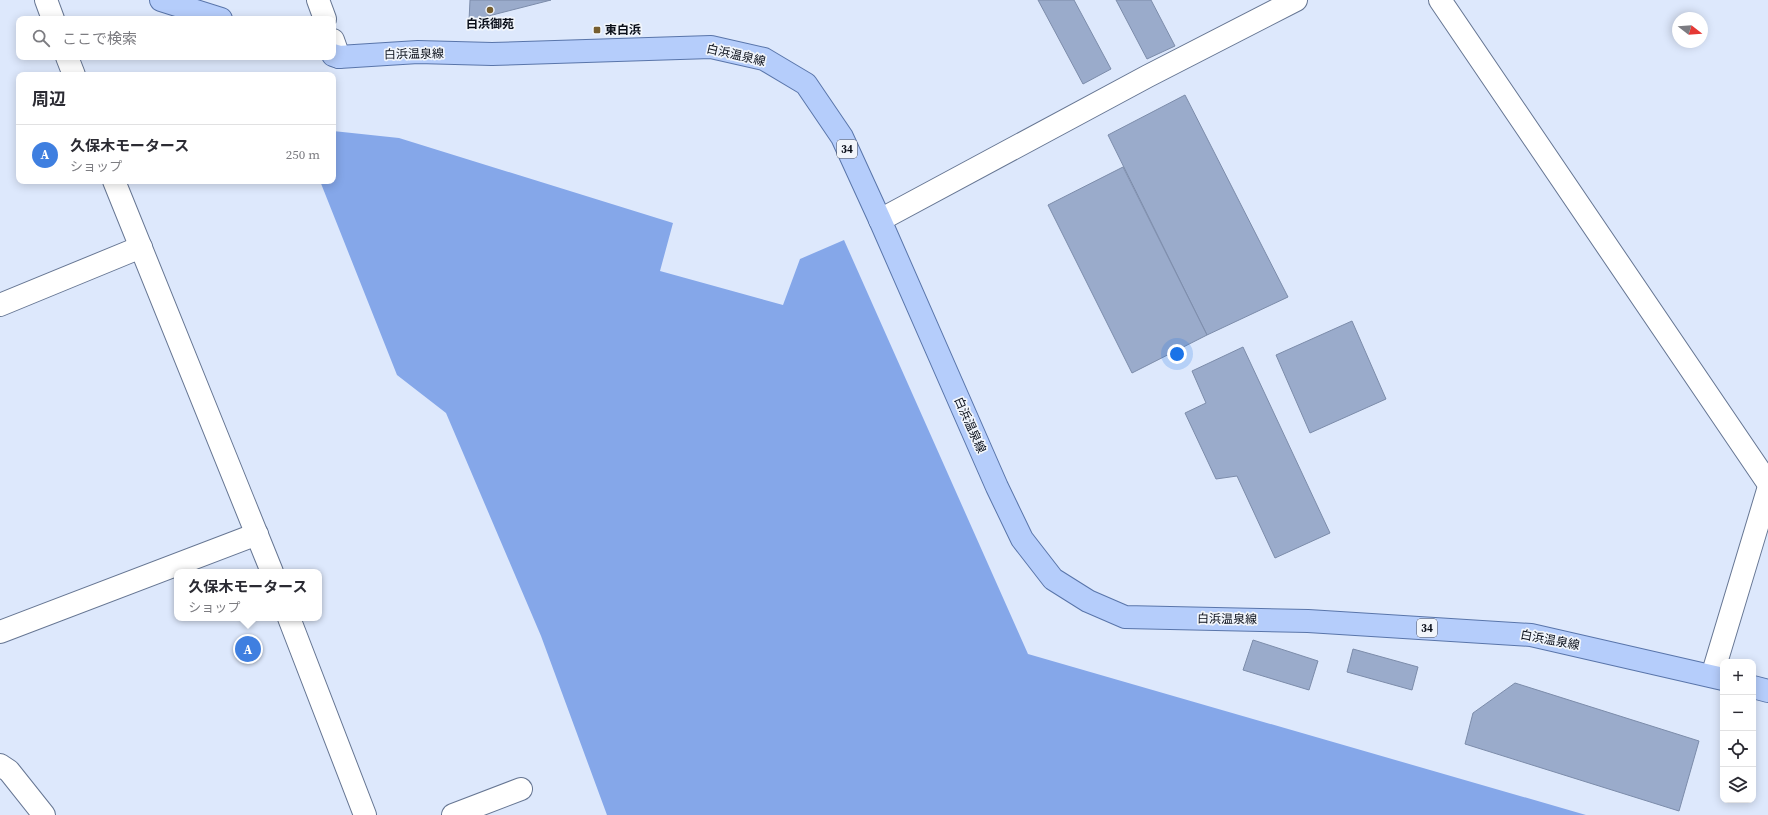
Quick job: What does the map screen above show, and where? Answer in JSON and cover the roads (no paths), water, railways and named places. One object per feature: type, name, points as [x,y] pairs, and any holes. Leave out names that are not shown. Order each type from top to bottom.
[{"type":"main road","points":[[161,0],[211,16]]},
{"type":"main road","name":"白浜温泉線","points":[[336,51],[492,54],[711,47],[764,59],[806,84],[842,137],[997,487],[1022,539],[1053,579],[1088,602],[1125,617],[1308,621],[1531,635],[1718,677]]},
{"type":"main road","points":[[1756,687],[1768,690]]},
{"type":"street","points":[[46,0],[52,16]]},
{"type":"street","points":[[318,0],[324,16]]},
{"type":"street","points":[[880,220],[1148,76],[1296,0]]},
{"type":"street","points":[[1440,0],[1768,483]]},
{"type":"street","points":[[68,60],[73,72]]},
{"type":"street","points":[[115,184],[271,569]]},
{"type":"street","points":[[0,305],[141,247]]},
{"type":"street","points":[[1718,677],[1768,490]]},
{"type":"street","points":[[0,632],[257,534]]},
{"type":"street","points":[[290,621],[365,815]]},
{"type":"street","points":[[0,765],[9,771],[44,815]]},
{"type":"street","points":[[453,815],[521,789]]},
{"type":"water","points":[[336,131],[399,138],[673,223],[660,271],[783,305],[800,259],[844,240],[1028,654],[1586,815],[607,815],[541,636],[446,413],[397,375],[321,184],[336,184]]},
{"type":"place","name":"白浜御苑","points":[[490,10]]},
{"type":"place","name":"東白浜","points":[[597,30]]},
{"type":"place","name":"久保木モータース","points":[[248,649]]}]
